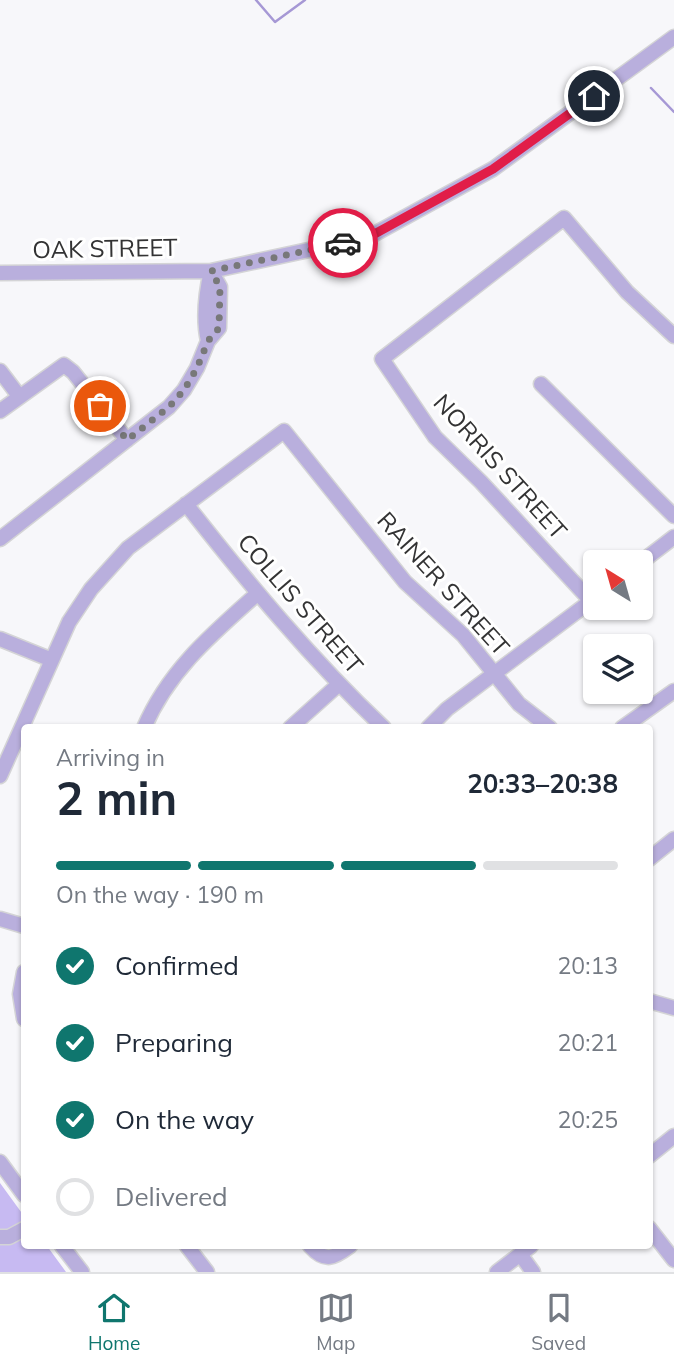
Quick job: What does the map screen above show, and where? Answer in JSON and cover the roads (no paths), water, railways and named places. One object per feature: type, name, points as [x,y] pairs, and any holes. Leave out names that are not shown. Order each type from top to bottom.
[{"type":"street","name":"OAK STREET","points":[[0,273],[211,271],[369,237],[493,169],[674,37]]},
{"type":"street","name":"NORRIS STREET","points":[[583,589],[435,437],[382,359],[564,218],[627,292],[674,336]]},
{"type":"street","points":[[0,539],[169,407],[184,390],[208,341],[205,329],[207,289],[211,271]]},
{"type":"street","points":[[0,411],[64,365],[73,372],[127,440]]},
{"type":"street","points":[[0,370],[19,396]]},
{"type":"street","points":[[541,384],[674,516]]},
{"type":"street","name":"RAINER STREET","points":[[186,504],[284,431],[405,582],[463,635],[519,704],[545,724]]},
{"type":"street","points":[[23,724],[69,622],[92,589],[128,548],[186,504]]},
{"type":"street","name":"COLLIS STREET","points":[[186,504],[257,594],[338,685],[380,724]]},
{"type":"street","points":[[653,553],[674,537]]},
{"type":"street","points":[[146,724],[185,660],[257,594]]},
{"type":"street","points":[[432,724],[447,709],[583,607]]},
{"type":"street","points":[[0,639],[52,660]]},
{"type":"street","points":[[294,724],[338,685]]},
{"type":"street","points":[[628,724],[674,691]]},
{"type":"street","points":[[0,776],[21,729]]},
{"type":"street","points":[[653,856],[674,839]]},
{"type":"street","points":[[0,919],[21,925]]},
{"type":"street","points":[[653,1002],[674,1008]]},
{"type":"street","points":[[653,1153],[674,1136]]},
{"type":"street","points":[[0,1162],[21,1191]]},
{"type":"street","points":[[0,1237],[9,1237],[21,1231]]},
{"type":"street","points":[[653,1233],[674,1260]]},
{"type":"street","points":[[64,1249],[82,1272]]},
{"type":"street","points":[[189,1249],[206,1272]]},
{"type":"street","points":[[313,1249],[319,1256],[329,1257],[346,1249]]},
{"type":"street","points":[[497,1272],[525,1250],[533,1272]]},
{"type":"waterway","points":[[256,0],[275,22],[305,0]]},
{"type":"waterway","points":[[651,88],[674,112]]}]
